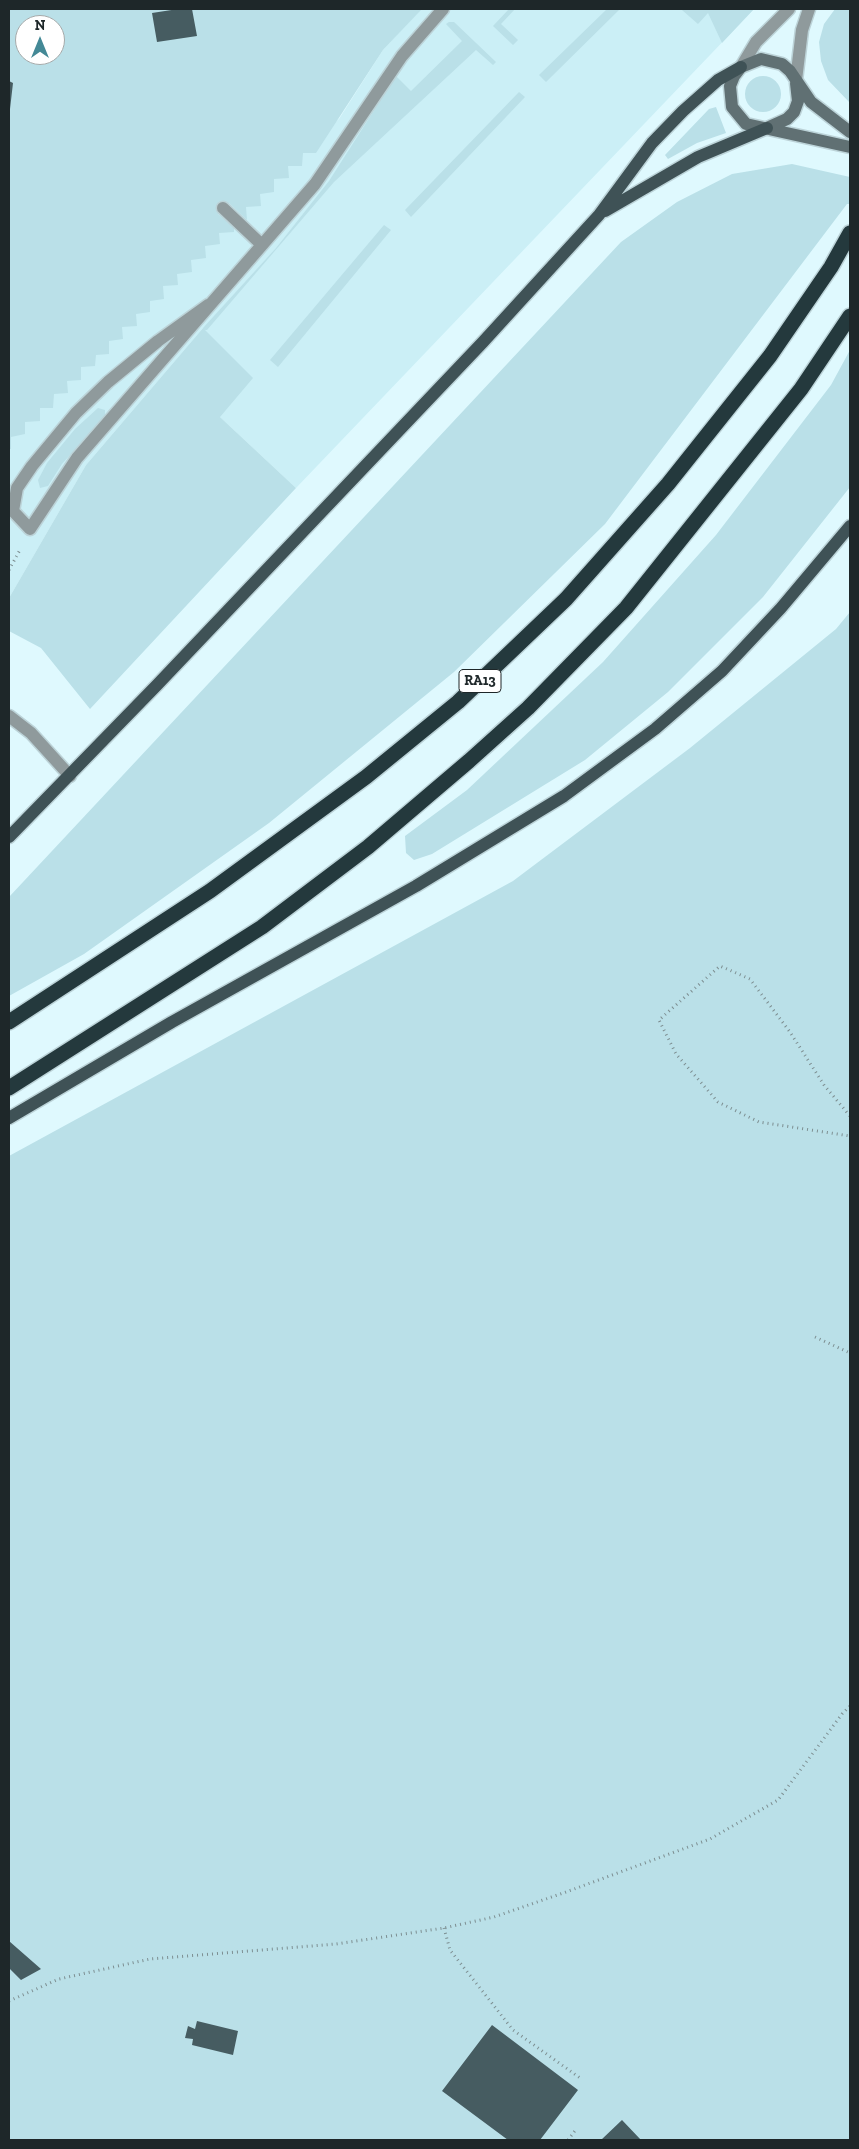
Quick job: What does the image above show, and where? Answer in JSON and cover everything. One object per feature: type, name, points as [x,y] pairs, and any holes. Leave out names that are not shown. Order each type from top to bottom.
[{"type":"highway","name":"RA13","points":[[9,1022],[210,891],[366,777],[458,702],[566,599],[668,484],[770,356],[831,268],[850,233]]},
{"type":"highway","points":[[9,1088],[262,927],[368,846],[469,762],[528,708],[626,608],[801,389],[850,316]]},
{"type":"main road","points":[[9,837],[70,776],[476,349],[599,215],[652,143],[683,110],[718,80],[756,60],[772,60],[790,71],[812,102],[850,132]]},
{"type":"main road","points":[[741,68],[730,86],[732,107],[746,124],[850,146]]},
{"type":"main road","points":[[599,215],[698,157],[787,120],[794,112],[798,91],[796,80]]},
{"type":"main road","points":[[9,1118],[172,1022],[416,886],[564,796],[655,729],[722,671],[781,608],[850,526]]},
{"type":"street","points":[[208,305],[158,341],[108,382],[76,413],[32,466],[17,488],[13,510],[30,530],[77,458],[315,184],[402,56],[442,9]]},
{"type":"street","points":[[741,68],[756,42],[788,9]]},
{"type":"street","points":[[796,80],[802,30],[809,9]]},
{"type":"street","points":[[223,208],[262,246]]},
{"type":"street","points":[[9,716],[31,733],[70,776]]},
{"type":"path","points":[[850,1116],[824,1085],[790,1032],[750,979],[720,966],[659,1020],[676,1054],[718,1102],[759,1122],[850,1136]]},
{"type":"path","points":[[815,1337],[850,1353]]},
{"type":"path","points":[[9,2001],[59,1979],[150,1959],[336,1944],[444,1928],[494,1917],[710,1839],[778,1800],[850,1706]]},
{"type":"path","points":[[444,1928],[450,1950],[513,2030],[580,2078]]},
{"type":"path","points":[[568,2140],[577,2128]]},
{"type":"shaded area","points":[[9,9],[421,10],[383,50],[316,153],[303,153],[302,166],[288,166],[289,178],[274,179],[274,192],[260,194],[261,206],[246,207],[247,220],[229,203],[223,208],[218,214],[234,228],[234,232],[219,233],[220,244],[205,246],[206,258],[191,260],[192,272],[177,274],[178,285],[163,286],[164,299],[150,301],[150,312],[136,314],[137,326],[122,327],[123,339],[109,341],[109,354],[96,355],[95,366],[81,367],[81,380],[67,381],[68,393],[54,394],[53,408],[40,408],[40,421],[25,422],[25,434],[11,437],[11,449],[9,449]]},
{"type":"shaded area","points":[[421,9],[754,9],[296,488],[220,417],[203,328],[86,465],[9,598],[9,398],[228,203],[339,119],[383,50]]},
{"type":"shaded area","points":[[509,9],[515,9],[501,24],[518,40],[513,45],[493,26]]},
{"type":"shaded area","points":[[607,9],[620,9],[546,82],[539,75]]},
{"type":"shaded area","points":[[683,9],[754,9],[722,43],[708,13],[698,24]]},
{"type":"shaded area","points":[[835,9],[850,9],[850,103],[828,80],[821,61],[819,42],[824,24]]},
{"type":"shaded area","points":[[454,22],[496,62],[493,65],[476,50],[334,182],[207,330],[205,330],[253,378],[220,417],[296,488],[90,709],[41,648],[9,631],[9,598],[86,465],[203,328],[276,248],[329,181],[396,76],[411,91],[462,41],[446,24]]},
{"type":"shaded area","points":[[763,76],[775,82],[781,94],[775,106],[763,112],[751,106],[745,94],[751,82]]},
{"type":"shaded area","points":[[519,92],[525,97],[411,217],[405,210]]},
{"type":"shaded area","points":[[716,107],[726,133],[697,143],[668,159],[665,155],[709,109]]},
{"type":"shaded area","points":[[792,164],[850,177],[850,204],[847,204],[605,524],[454,672],[269,823],[84,954],[9,996],[9,897],[621,242],[677,202],[732,174]]},
{"type":"shaded area","points":[[384,225],[391,230],[278,367],[270,360]]},
{"type":"shaded area","points":[[850,350],[850,487],[763,597],[668,692],[585,760],[432,854],[414,860],[406,853],[405,836],[467,790],[603,662],[716,535],[831,385]]},
{"type":"shaded area","points":[[98,408],[105,410],[105,416],[62,464],[48,486],[40,488],[38,480],[47,463],[75,429]]},
{"type":"shaded area","points":[[850,612],[850,2140],[9,2140],[9,1156],[513,881],[690,748],[836,629]]},
{"type":"building","points":[[192,9],[197,36],[157,42],[152,13]]},
{"type":"building","points":[[9,81],[13,83],[10,109],[9,109]]},
{"type":"building","points":[[9,1941],[41,1969],[21,1980],[9,1968]]},
{"type":"building","points":[[197,2021],[238,2031],[233,2055],[192,2045],[193,2039],[185,2038],[188,2026],[195,2029]]},
{"type":"building","points":[[492,2025],[578,2090],[540,2140],[508,2140],[442,2091]]},
{"type":"building","points":[[622,2120],[641,2140],[601,2140]]}]
